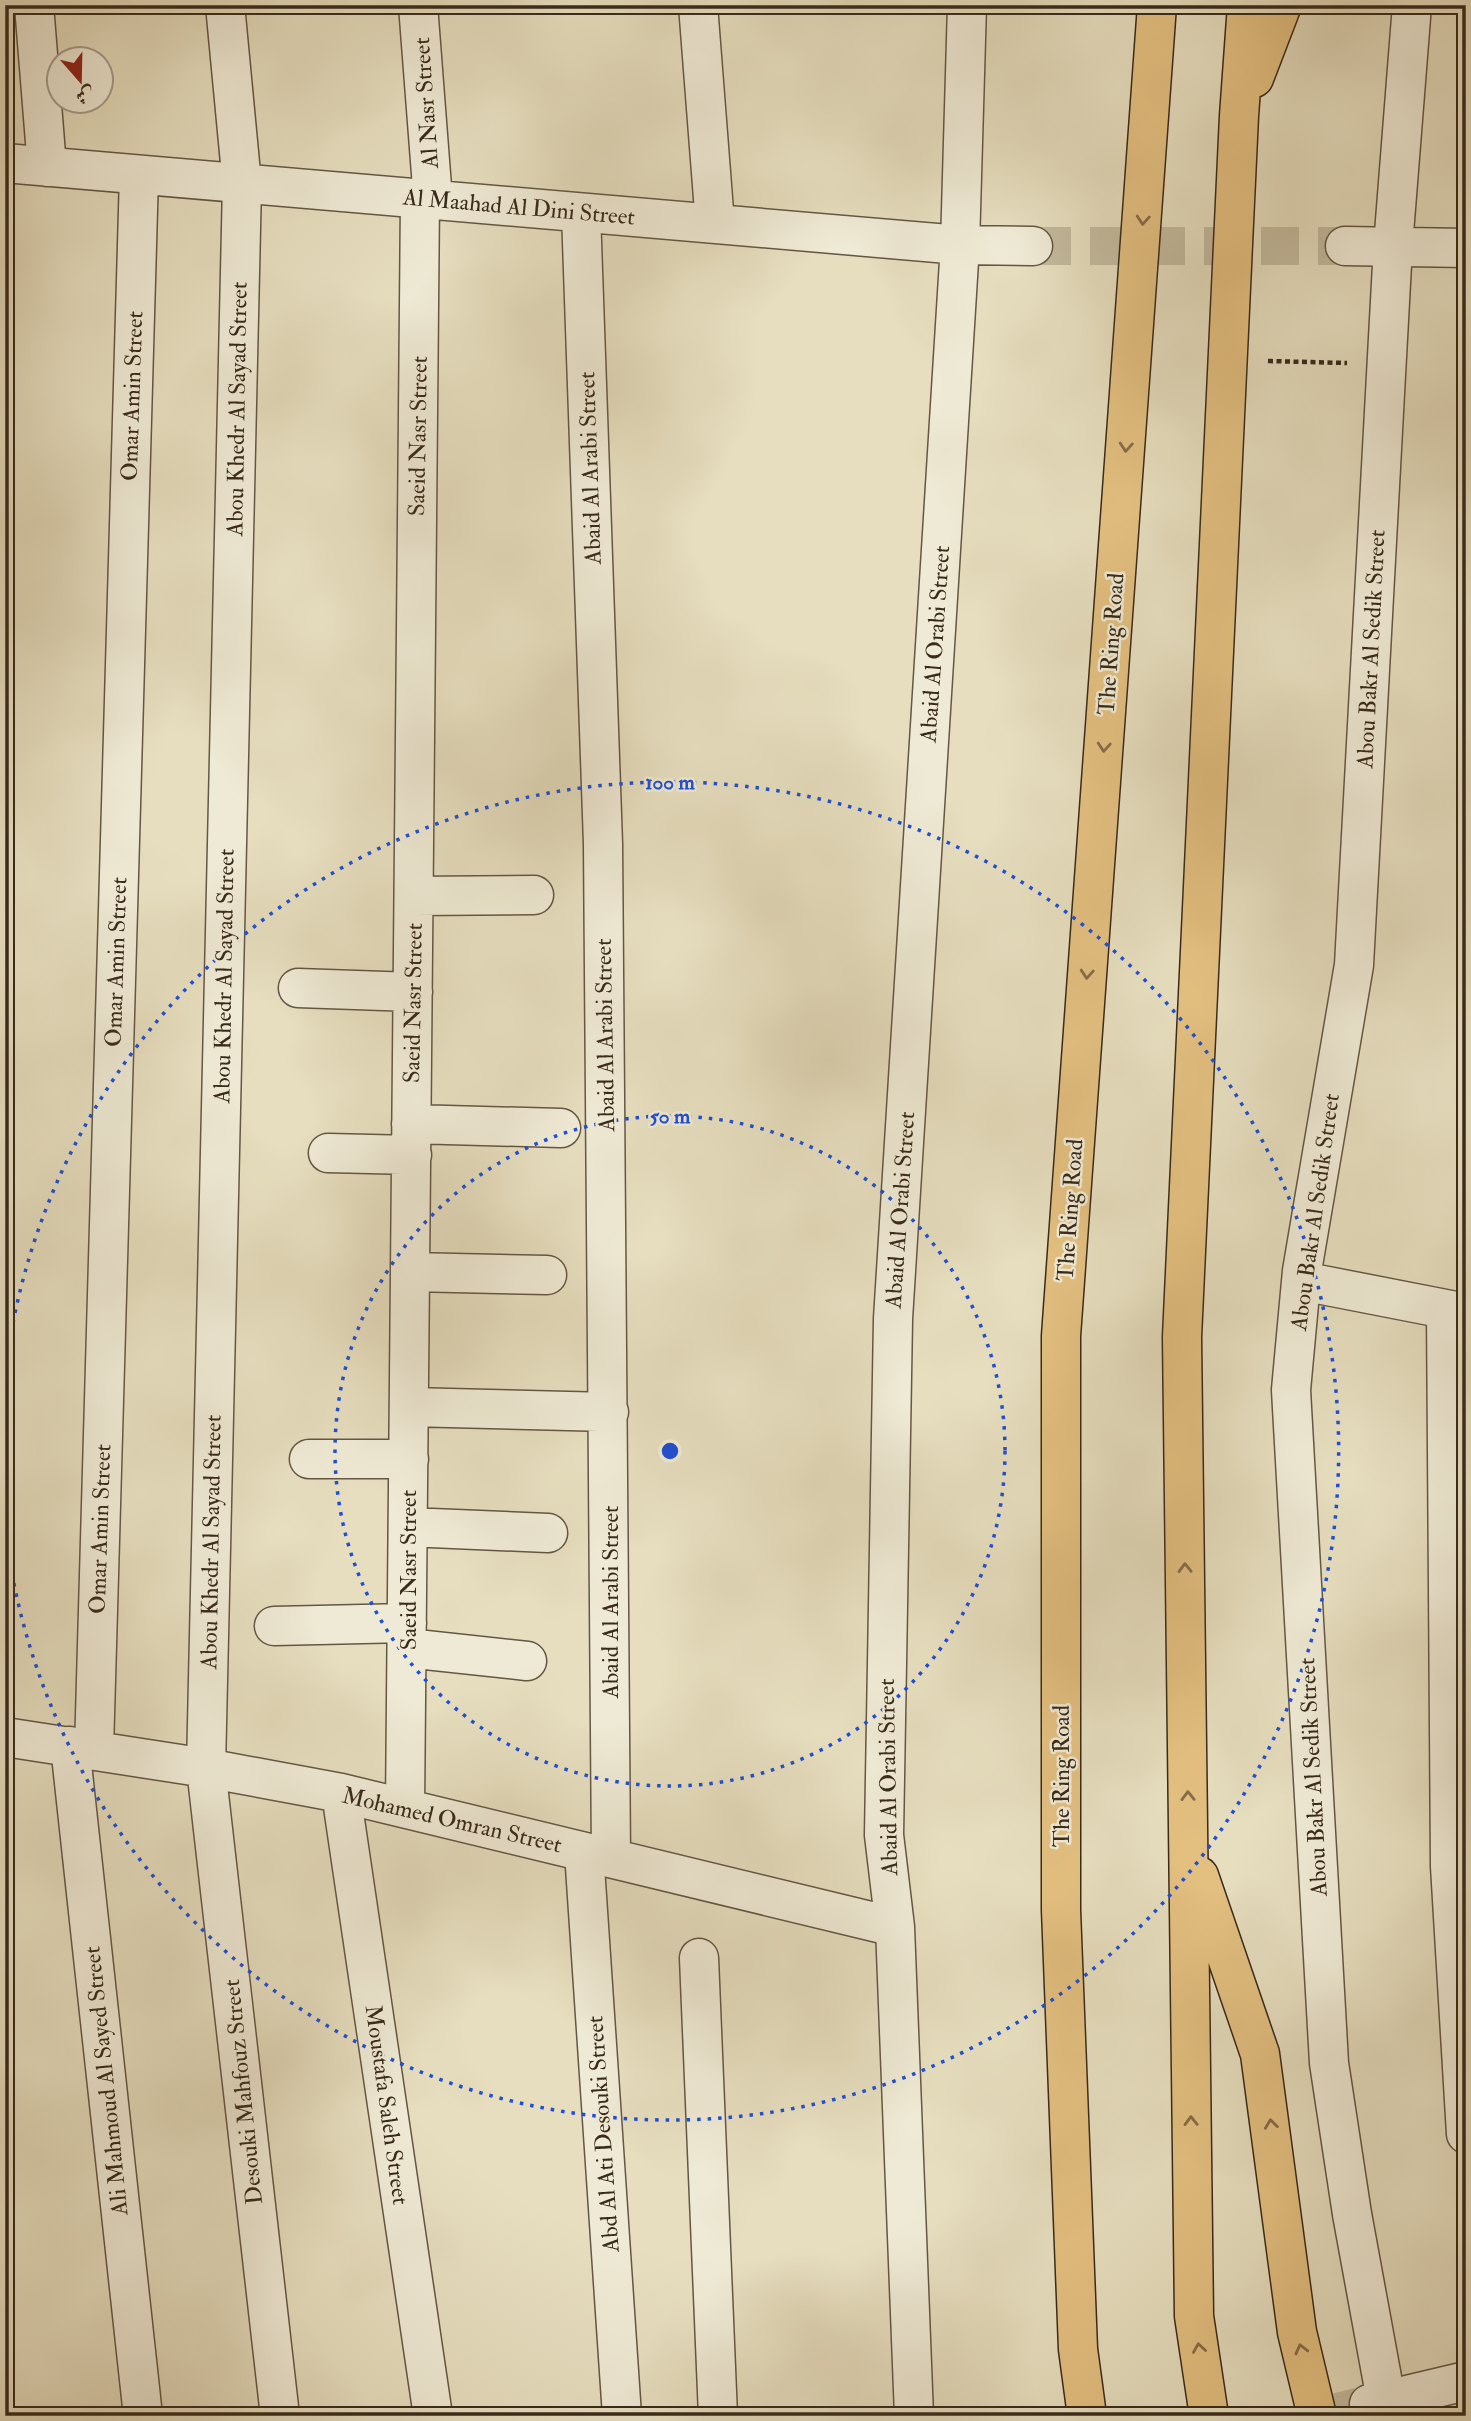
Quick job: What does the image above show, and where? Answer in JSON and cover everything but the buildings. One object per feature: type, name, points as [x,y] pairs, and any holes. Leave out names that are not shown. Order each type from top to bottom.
[{"type":"highway","points":[[1131,5],[1146,171]]},
{"type":"highway","name":"The Ring Road","points":[[1087,2416],[1077,2349],[1061,1910],[1061,1336],[1157,5]]},
{"type":"highway","points":[[1209,2416],[1194,2316],[1182,1337],[1227,360],[1247,5]]},
{"type":"highway","points":[[1239,116],[1282,5]]},
{"type":"highway","points":[[1188,1844],[1260,2054],[1297,2332],[1317,2416]]},
{"type":"street","points":[[34,5],[47,167]]},
{"type":"street","name":"Abou Khedr Al Sayad Street","points":[[206,1768],[242,184],[225,5]]},
{"type":"street","name":"Al Nasr Street","points":[[418,5],[427,199]]},
{"type":"street","points":[[698,5],[715,224]]},
{"type":"street","name":"Abaid Al Orabi Street","points":[[915,2416],[895,1927],[884,1835],[893,1319],[960,245],[967,5]]},
{"type":"street","name":"Abou Bakr Al Sedik Street","points":[[1381,2406],[1329,2063],[1291,1390],[1302,1271],[1354,965],[1393,246],[1412,5]]},
{"type":"street","name":"Al Maahad Al Dini Street","points":[[5,163],[960,245],[1033,246]]},
{"type":"street","name":"Omar Amin Street","points":[[82,1748],[139,175]]},
{"type":"street","name":"Saeid Nasr Street","points":[[405,1808],[414,896],[427,199]]},
{"type":"street","name":"Abaid Al Arabi Street","points":[[581,213],[603,844],[609,1412],[598,1855]]},
{"type":"street","points":[[1345,246],[1466,248]]},
{"type":"street","points":[[414,896],[534,895]]},
{"type":"street","points":[[298,988],[413,992]]},
{"type":"street","points":[[328,1153],[411,1139],[561,1128]]},
{"type":"street","points":[[411,1272],[547,1275]]},
{"type":"street","points":[[1302,1281],[1456,1312],[1458,1866],[1466,2134]]},
{"type":"street","points":[[409,1407],[609,1412]]},
{"type":"street","points":[[309,1459],[409,1460]]},
{"type":"street","points":[[408,1527],[548,1533]]},
{"type":"street","points":[[274,1626],[407,1636],[527,1661]]},
{"type":"street","name":"Mohamed Omran Street","points":[[5,1737],[206,1768],[341,1793],[895,1927]]},
{"type":"street","name":"Ali Mahmoud Al Sayed Street","points":[[82,1748],[143,2416]]},
{"type":"street","name":"Desouki Mahfouz Street","points":[[206,1768],[280,2416]]},
{"type":"street","name":"Moustafa Saleh Street","points":[[341,1793],[433,2416]]},
{"type":"street","name":"Abd Al Ati Desouki Street","points":[[598,1855],[622,2416]]},
{"type":"street","points":[[699,1958],[718,2416]]},
{"type":"street","points":[[1381,2406],[1464,2384]]},
{"type":"path","points":[[1227,360],[1357,364]]},
{"type":"tunnel","points":[[1033,246],[1345,246]]},
{"type":"tunnel","points":[[1322,2416],[1369,2404]]}]
